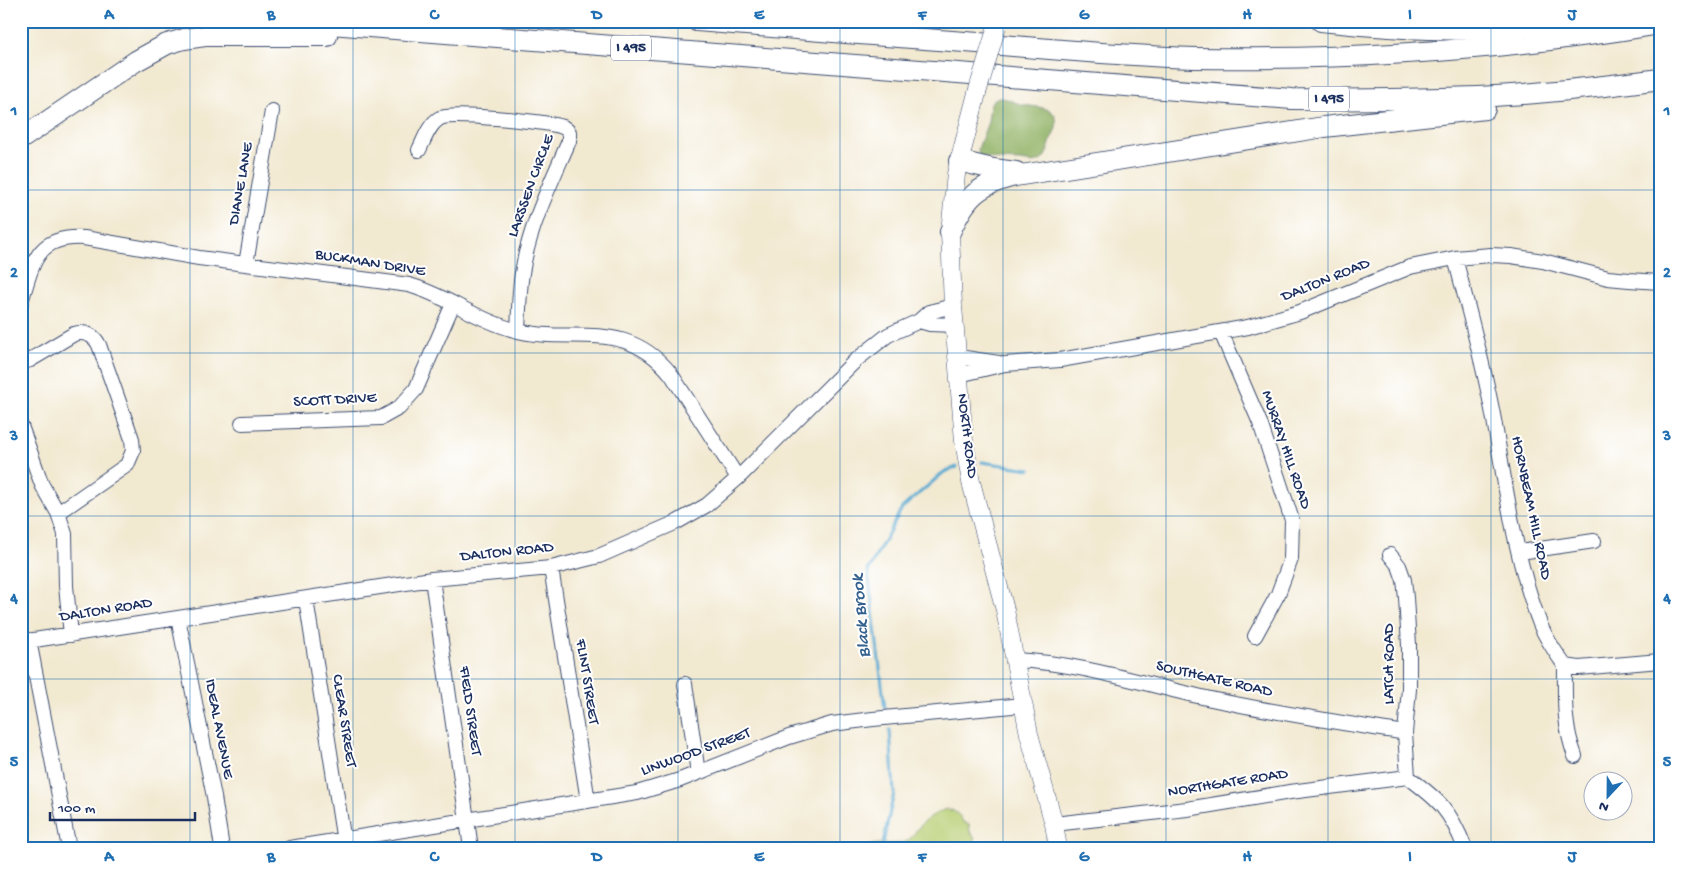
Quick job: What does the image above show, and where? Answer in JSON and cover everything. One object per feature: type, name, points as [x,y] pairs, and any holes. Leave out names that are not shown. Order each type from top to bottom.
[{"type":"highway","name":"I 495","points":[[292,21],[1292,99],[1376,100],[1480,97],[1660,80]]},
{"type":"highway","points":[[697,21],[1133,56],[1255,58],[1359,57],[1465,50],[1598,34],[1660,24]]},
{"type":"highway","points":[[1321,21],[1462,31],[1653,21]]},
{"type":"highway","points":[[21,140],[136,61],[167,44],[191,38],[205,36],[271,36],[551,42]]},
{"type":"highway","points":[[950,232],[967,200],[977,192],[997,180],[1033,172],[1324,127],[1587,96],[1660,80]]},
{"type":"highway","points":[[959,161],[993,169],[1033,172]]},
{"type":"main road","name":"NORTH ROAD","points":[[997,24],[959,161],[954,188],[950,232],[954,325],[964,441],[972,482],[1005,610],[1023,705],[1054,824],[1058,848]]},
{"type":"street","name":"DIANE LANE","points":[[246,264],[272,111]]},
{"type":"street","name":"LARSSEN CIRCLE","points":[[419,150],[433,124],[438,119],[445,117],[459,116],[533,122],[561,127],[569,132],[569,141],[540,212],[525,258],[520,285],[518,331]]},
{"type":"street","name":"BUCKMAN DRIVE","points":[[21,302],[40,252],[50,242],[66,237],[91,239],[246,264],[409,285],[427,290],[503,327],[551,335],[613,337],[631,343],[653,355],[671,374],[738,478]]},
{"type":"street","name":"DALTON ROAD","points":[[959,375],[1005,364],[1060,360],[1221,332],[1277,320],[1405,268],[1455,258],[1492,255],[1511,256],[1543,261],[1608,278],[1660,282]]},
{"type":"street","name":"HORNBEAM HILL ROAD","points":[[1455,258],[1483,362],[1509,505],[1520,552],[1540,625],[1565,666]]},
{"type":"street","name":"SCOTT DRIVE","points":[[242,423],[381,418],[399,408],[416,389],[453,304]]},
{"type":"street","name":"DALTON ROAD","points":[[25,641],[432,579],[551,568],[599,556],[678,522],[706,505],[738,478],[856,360],[888,335],[919,321],[929,312],[953,306]]},
{"type":"street","points":[[919,321],[930,324],[954,325]]},
{"type":"street","points":[[21,363],[30,360],[74,334],[82,332],[92,336],[99,344],[132,439],[133,451],[127,465],[58,513]]},
{"type":"street","name":"MURRAY HILL ROAD","points":[[1221,332],[1260,423],[1292,520],[1291,559],[1278,594],[1255,636]]},
{"type":"street","name":"DALTON ROAD","points":[[958,357],[1005,364]]},
{"type":"street","points":[[21,426],[42,484],[58,513],[65,534],[66,586],[71,635]]},
{"type":"street","points":[[1520,552],[1594,541]]},
{"type":"street","name":"LATCH ROAD","points":[[1390,555],[1399,566],[1405,589],[1409,645],[1409,689],[1405,733],[1408,777]]},
{"type":"street","name":"FLINT STREET","points":[[551,568],[588,801]]},
{"type":"street","name":"FIELD STREET","points":[[432,579],[471,848]]},
{"type":"street","name":"CLEAR STREET","points":[[306,599],[345,844]]},
{"type":"street","name":"IDEAL AVENUE","points":[[178,618],[222,848]]},
{"type":"street","points":[[25,641],[69,848]]},
{"type":"street","name":"SOUTHGATE ROAD","points":[[1015,660],[1043,662],[1120,677],[1274,712],[1405,733]]},
{"type":"street","points":[[1575,756],[1565,723],[1565,666],[1579,668],[1660,661]]},
{"type":"street","points":[[685,684],[698,773]]},
{"type":"street","name":"LINWOOD STREET","points":[[290,848],[345,844],[467,820],[652,789],[789,737],[832,724],[1023,705]]},
{"type":"street","points":[[1408,777],[1444,807],[1455,824],[1465,848]]},
{"type":"street","name":"NORTHGATE ROAD","points":[[1054,824],[1187,809],[1290,792],[1408,777]]},
{"type":"green space","points":[[999,98],[1047,109],[1055,116],[1055,130],[1046,154],[1040,161],[1034,163],[1000,160],[979,155],[978,149],[988,122],[990,105],[993,100]]},
{"type":"green space","points":[[946,809],[952,810],[963,822],[969,825],[976,848],[864,848],[874,844],[896,844],[907,841],[926,821]]},
{"type":"waterway","name":"Black Brook","points":[[982,462],[1030,469]]},
{"type":"waterway","name":"Black Brook","points":[[885,709],[868,571],[902,508],[944,472],[957,467]]},
{"type":"waterway","name":"Black Brook","points":[[882,848],[894,793],[890,730]]}]
